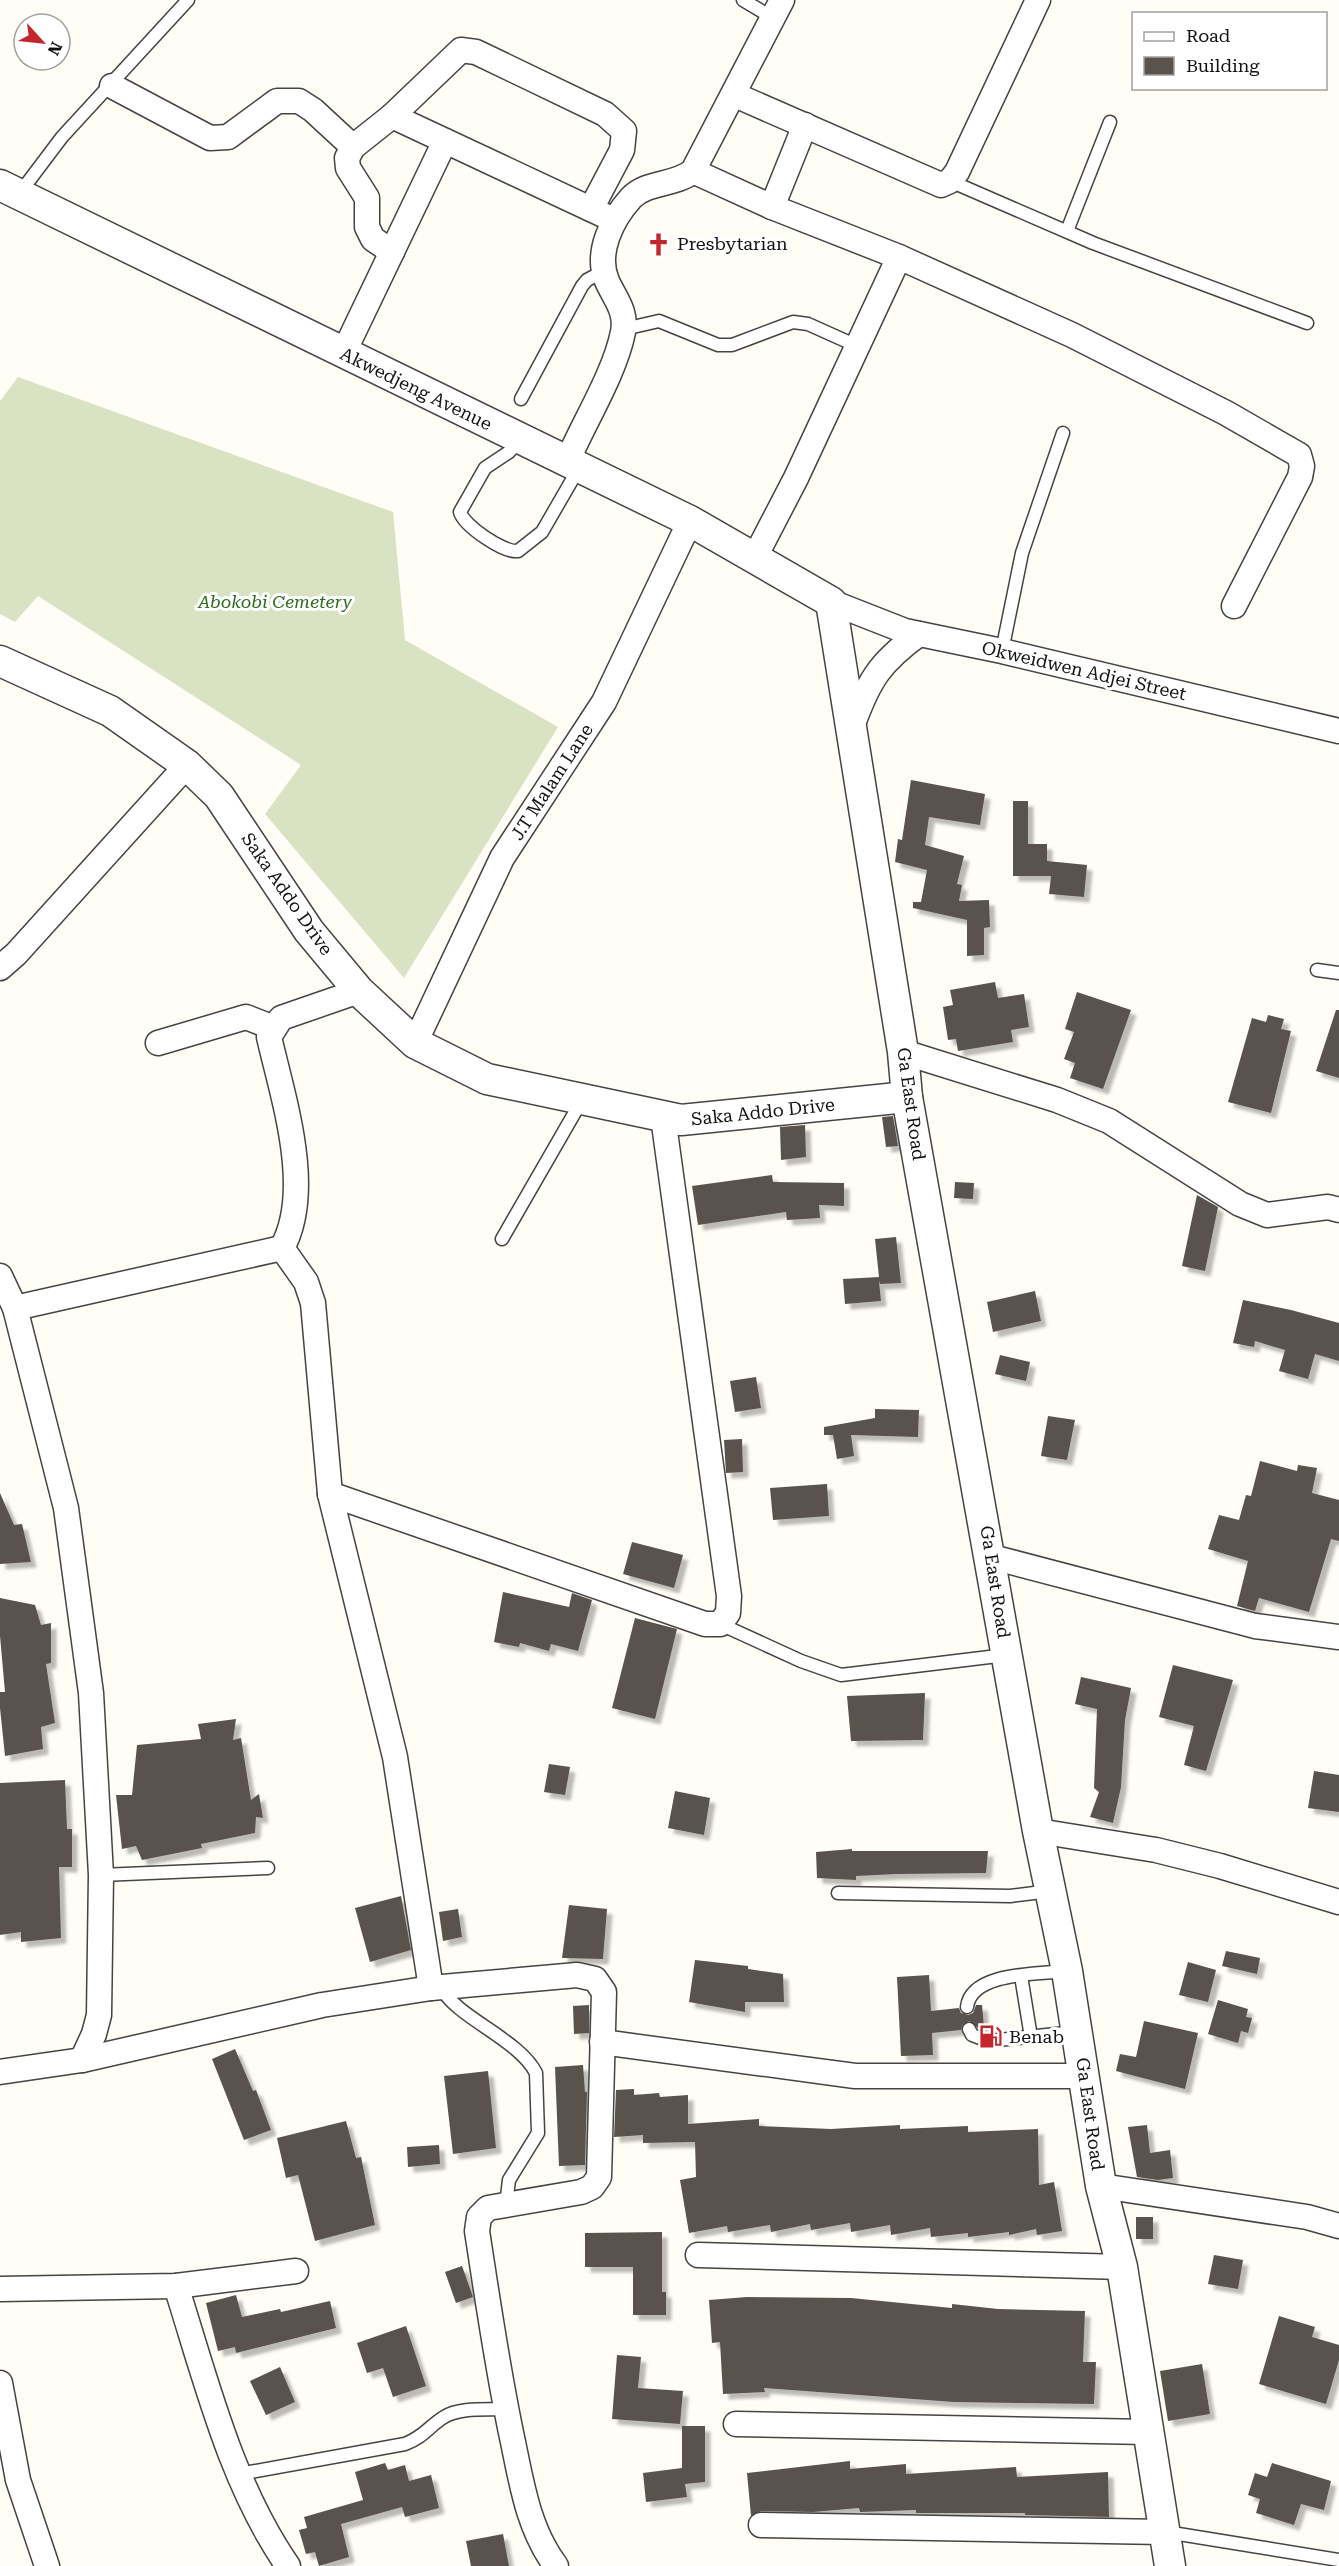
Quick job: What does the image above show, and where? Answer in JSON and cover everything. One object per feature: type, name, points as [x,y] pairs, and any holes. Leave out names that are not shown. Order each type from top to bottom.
[{"type":"street","points":[[735,95],[941,185],[957,172],[1038,0]]},
{"type":"street","points":[[573,465],[617,355],[624,329],[621,304],[604,271],[602,258],[614,220],[633,196],[646,189],[675,182],[693,171],[735,95],[778,9]]},
{"type":"street","points":[[392,252],[373,239],[367,227],[367,198],[348,168],[347,158],[353,147],[392,116],[461,50],[476,52],[605,114],[624,131],[622,150],[591,209]]},
{"type":"street","points":[[111,86],[210,138],[228,137],[277,101],[299,101],[313,110],[353,147]]},
{"type":"street","points":[[392,116],[614,220]]},
{"type":"street","points":[[772,207],[805,125]]},
{"type":"street","points":[[343,354],[446,141]]},
{"type":"street","points":[[693,171],[772,207],[899,257],[1072,335],[1226,413],[1299,455],[1302,466],[1300,477],[1234,606]]},
{"type":"street","name":"Akwedjeng Avenue","points":[[9,190],[690,521],[830,600]]},
{"type":"street","points":[[755,557],[796,478],[899,257]]},
{"type":"street","name":"J.T Malam Lane","points":[[415,1042],[502,858],[604,702],[690,521]]},
{"type":"street","name":"Okweidwen Adjei Street","points":[[830,600],[871,620],[919,634],[1002,651],[1339,731]]},
{"type":"street","name":"Ga East Road","points":[[830,600],[853,724],[903,1052],[907,1097],[992,1557],[1038,1831],[1078,2032],[1101,2186],[1122,2267],[1170,2566]]},
{"type":"street","points":[[853,724],[874,675],[892,653],[919,634]]},
{"type":"street","name":"Saka Addo Drive","points":[[0,661],[110,711],[187,765],[219,796],[309,931],[359,991],[415,1042],[488,1079],[681,1120],[907,1097]]},
{"type":"street","points":[[0,968],[16,954],[187,765]]},
{"type":"street","points":[[15,1308],[282,1248],[291,1232],[296,1194],[291,1132],[269,1037],[281,1018],[359,991]]},
{"type":"street","points":[[158,1042],[246,1017],[273,1028]]},
{"type":"street","points":[[903,1052],[1058,1100],[1109,1121],[1240,1204],[1267,1215],[1328,1207],[1339,1210]]},
{"type":"street","points":[[330,1494],[705,1624],[720,1624],[728,1613],[729,1596],[663,1117]]},
{"type":"street","points":[[282,1248],[306,1282],[313,1303],[330,1494],[395,1756],[436,1988]]},
{"type":"street","points":[[0,1276],[15,1308],[66,1508],[91,1693],[101,1875],[99,2014],[94,2034],[82,2060]]},
{"type":"street","points":[[992,1557],[1255,1626],[1339,1637]]},
{"type":"street","points":[[1038,1831],[1156,1850],[1220,1866],[1339,1902]]},
{"type":"street","points":[[0,2072],[82,2060],[322,2006],[436,1988],[577,1975],[595,1979],[604,1992],[599,2177],[592,2187],[581,2192],[488,2208],[479,2217],[477,2231],[506,2409],[535,2533],[556,2566]]},
{"type":"street","points":[[602,2042],[855,2076],[1085,2076]]},
{"type":"street","points":[[1101,2186],[1307,2217],[1339,2226]]},
{"type":"street","points":[[698,2255],[1122,2267]]},
{"type":"street","points":[[0,2289],[71,2285],[176,2286],[296,2271]]},
{"type":"street","points":[[176,2286],[213,2404],[239,2474],[276,2548],[288,2566]]},
{"type":"street","points":[[0,2383],[18,2480],[47,2566]]},
{"type":"street","points":[[736,2424],[1148,2432]]},
{"type":"street","points":[[761,2525],[1164,2532]]},
{"type":"lane","points":[[9,190],[111,86],[154,35],[188,0]]},
{"type":"lane","points":[[743,0],[778,9]]},
{"type":"lane","points":[[1066,231],[1110,122]]},
{"type":"lane","points":[[950,180],[1066,231],[1307,323]]},
{"type":"lane","points":[[521,399],[582,286],[587,280],[604,271]]},
{"type":"lane","points":[[624,329],[659,321],[718,345],[732,345],[793,322],[808,324],[857,346]]},
{"type":"lane","points":[[1002,651],[1022,553],[1062,432]]},
{"type":"lane","points":[[520,440],[501,459],[486,468],[460,512],[463,521],[504,548],[518,551],[542,532],[573,465]]},
{"type":"lane","points":[[1317,970],[1339,973]]},
{"type":"lane","points":[[502,1239],[582,1100]]},
{"type":"lane","points":[[720,1624],[801,1662],[841,1675],[1007,1655]]},
{"type":"lane","points":[[101,1875],[268,1868]]},
{"type":"lane","points":[[838,1893],[1010,1896],[1051,1891]]},
{"type":"lane","points":[[967,2007],[968,2000],[981,1985],[993,1980],[1067,1971]]},
{"type":"lane","points":[[1021,1976],[1031,2037]]},
{"type":"lane","points":[[436,1988],[509,2045],[536,2073],[538,2133],[509,2180],[506,2205]]},
{"type":"lane","points":[[969,2029],[972,2035],[988,2041],[1078,2032]]},
{"type":"lane","points":[[239,2474],[405,2444],[426,2434],[436,2422],[454,2412],[506,2409]]},
{"type":"lane","points":[[1164,2532],[1339,2560]]},
{"type":"green space","name":"Abokobi Cemetery","points":[[18,377],[393,512],[405,640],[558,727],[404,978],[265,814],[301,765],[38,596],[15,622],[0,614],[0,401]]},
{"type":"building","points":[[911,780],[985,794],[980,825],[929,817],[925,845],[964,856],[957,884],[962,885],[959,901],[989,900],[990,927],[984,928],[984,955],[967,956],[967,920],[913,908],[913,902],[921,902],[927,870],[895,862],[898,839],[902,840]]},
{"type":"building","points":[[1013,801],[1028,801],[1028,844],[1047,844],[1047,861],[1087,865],[1084,897],[1049,894],[1051,876],[1013,876]]},
{"type":"building","points":[[995,982],[998,998],[1024,994],[1029,1027],[1011,1030],[1013,1042],[958,1051],[956,1039],[948,1040],[943,1007],[953,1005],[950,990]]},
{"type":"building","points":[[1077,992],[1131,1010],[1103,1089],[1070,1078],[1075,1063],[1064,1059],[1074,1032],[1065,1029]]},
{"type":"building","points":[[1336,1010],[1339,1010],[1339,1078],[1316,1071]]},
{"type":"building","points":[[1268,1015],[1284,1019],[1281,1029],[1291,1031],[1271,1113],[1228,1102],[1252,1018],[1266,1022]]},
{"type":"building","points":[[893,1116],[898,1146],[886,1147],[882,1117]]},
{"type":"building","points":[[805,1125],[806,1157],[781,1160],[780,1127]]},
{"type":"building","points":[[772,1175],[773,1182],[844,1183],[844,1206],[819,1205],[820,1218],[787,1220],[786,1212],[698,1225],[692,1186]]},
{"type":"building","points":[[955,1182],[974,1183],[973,1199],[954,1198]]},
{"type":"building","points":[[1197,1195],[1218,1207],[1205,1271],[1182,1266]]},
{"type":"building","points":[[896,1237],[901,1283],[880,1284],[879,1281],[881,1301],[845,1304],[843,1279],[879,1277],[875,1239]]},
{"type":"building","points":[[1035,1291],[1041,1321],[993,1332],[987,1302]]},
{"type":"building","points":[[1243,1300],[1339,1323],[1339,1361],[1315,1354],[1308,1379],[1279,1371],[1285,1350],[1255,1341],[1254,1347],[1233,1343]]},
{"type":"building","points":[[1000,1355],[1030,1362],[1026,1381],[995,1374]]},
{"type":"building","points":[[756,1377],[761,1408],[735,1412],[730,1381]]},
{"type":"building","points":[[875,1409],[919,1410],[918,1437],[851,1435],[854,1456],[837,1459],[833,1435],[824,1435],[824,1427],[875,1418]]},
{"type":"building","points":[[1048,1416],[1075,1420],[1067,1460],[1041,1456]]},
{"type":"building","points":[[742,1439],[743,1472],[726,1473],[724,1440]]},
{"type":"building","points":[[1260,1461],[1297,1471],[1298,1465],[1317,1468],[1312,1493],[1339,1500],[1339,1541],[1331,1539],[1309,1612],[1259,1598],[1255,1611],[1237,1606],[1248,1561],[1208,1549],[1219,1515],[1239,1520],[1246,1495],[1251,1496]]},
{"type":"building","points":[[827,1484],[829,1516],[773,1520],[770,1488]]},
{"type":"building","points":[[0,1493],[14,1525],[22,1524],[31,1562],[0,1564]]},
{"type":"building","points":[[632,1542],[683,1555],[674,1588],[623,1574]]},
{"type":"building","points":[[503,1592],[569,1607],[572,1593],[592,1600],[578,1651],[551,1644],[549,1651],[520,1643],[519,1647],[494,1642]]},
{"type":"building","points":[[0,1598],[35,1605],[41,1625],[51,1623],[51,1663],[46,1664],[55,1723],[41,1727],[43,1749],[5,1756],[0,1708],[0,1692],[5,1692],[0,1636]]},
{"type":"building","points":[[635,1618],[677,1629],[655,1719],[612,1708]]},
{"type":"building","points":[[1173,1665],[1233,1680],[1206,1771],[1184,1765],[1194,1726],[1159,1717]]},
{"type":"building","points":[[1081,1677],[1131,1688],[1125,1720],[1121,1787],[1113,1823],[1090,1817],[1099,1792],[1094,1788],[1097,1709],[1075,1704]]},
{"type":"building","points":[[925,1693],[923,1740],[851,1741],[847,1696]]},
{"type":"building","points":[[236,1719],[233,1740],[241,1738],[251,1800],[259,1794],[263,1818],[256,1817],[255,1833],[201,1844],[202,1848],[142,1860],[136,1846],[122,1849],[116,1795],[132,1795],[137,1745],[201,1739],[198,1724]]},
{"type":"building","points":[[549,1764],[570,1767],[565,1795],[544,1792]]},
{"type":"building","points":[[1314,1771],[1339,1775],[1339,1812],[1308,1808]]},
{"type":"building","points":[[65,1780],[67,1829],[72,1829],[72,1867],[59,1867],[61,1938],[21,1942],[21,1932],[0,1935],[0,1783]]},
{"type":"building","points":[[675,1791],[710,1798],[704,1835],[668,1828]]},
{"type":"building","points":[[852,1849],[852,1851],[988,1851],[986,1873],[856,1876],[856,1880],[817,1878],[816,1852]]},
{"type":"building","points":[[401,1896],[411,1950],[370,1962],[355,1908]]},
{"type":"building","points":[[569,1905],[607,1909],[603,1959],[562,1958]]},
{"type":"building","points":[[458,1909],[462,1937],[443,1941],[439,1912]]},
{"type":"building","points":[[1226,1951],[1260,1958],[1257,1974],[1222,1966]]},
{"type":"building","points":[[695,1960],[748,1966],[748,1969],[783,1974],[784,2002],[745,2002],[745,2012],[689,2002]]},
{"type":"building","points":[[1188,1962],[1216,1970],[1208,2002],[1179,1995]]},
{"type":"building","points":[[929,1975],[931,2011],[959,2008],[961,2013],[968,2015],[973,2013],[976,2005],[982,2005],[984,2027],[978,2028],[969,2021],[963,2024],[961,2030],[932,2033],[933,2055],[901,2056],[897,1977]]},
{"type":"building","points":[[1218,2000],[1248,2009],[1246,2017],[1252,2018],[1248,2033],[1241,2031],[1238,2043],[1208,2034]]},
{"type":"building","points":[[589,2005],[589,2033],[574,2034],[573,2006]]},
{"type":"building","points":[[1144,2021],[1198,2033],[1185,2089],[1116,2071],[1120,2054],[1136,2057]]},
{"type":"building","points":[[235,2049],[253,2091],[256,2090],[271,2130],[244,2140],[212,2059]]},
{"type":"building","points":[[583,2065],[585,2092],[587,2092],[585,2165],[559,2166],[555,2067]]},
{"type":"building","points":[[488,2071],[496,2148],[453,2154],[444,2076]]},
{"type":"building","points":[[634,2089],[634,2095],[659,2093],[660,2097],[688,2095],[688,2124],[759,2119],[759,2126],[831,2129],[900,2125],[900,2129],[968,2126],[968,2132],[1038,2129],[1039,2185],[1054,2182],[1062,2231],[1037,2235],[1036,2229],[1009,2235],[1009,2232],[968,2237],[968,2233],[931,2237],[930,2228],[891,2235],[890,2225],[851,2232],[850,2223],[811,2230],[810,2224],[771,2232],[770,2225],[728,2232],[727,2226],[689,2233],[680,2180],[696,2177],[695,2142],[643,2143],[643,2135],[614,2137],[616,2090]]},
{"type":"building","points":[[346,2121],[356,2158],[361,2157],[375,2225],[315,2241],[298,2175],[286,2178],[277,2138]]},
{"type":"building","points":[[1147,2125],[1150,2153],[1170,2150],[1173,2178],[1158,2180],[1137,2177],[1128,2127]]},
{"type":"building","points":[[439,2145],[440,2164],[408,2167],[407,2147]]},
{"type":"building","points":[[1136,2217],[1153,2217],[1153,2239],[1136,2239]]},
{"type":"building","points":[[662,2232],[662,2292],[666,2292],[666,2315],[633,2315],[633,2267],[585,2267],[585,2233]]},
{"type":"building","points":[[1214,2255],[1243,2260],[1238,2289],[1208,2284]]},
{"type":"building","points":[[462,2266],[473,2297],[456,2303],[445,2272]]},
{"type":"building","points":[[236,2295],[242,2317],[280,2309],[281,2312],[330,2301],[336,2328],[236,2353],[235,2347],[218,2351],[206,2303]]},
{"type":"building","points":[[747,2297],[851,2298],[952,2308],[952,2304],[998,2309],[1085,2311],[1083,2362],[1096,2362],[1094,2404],[954,2402],[764,2388],[765,2392],[723,2394],[720,2342],[712,2343],[709,2300]]},
{"type":"building","points":[[1279,2316],[1315,2327],[1312,2337],[1339,2345],[1339,2360],[1326,2404],[1259,2384]]},
{"type":"building","points":[[406,2326],[426,2386],[393,2397],[383,2368],[367,2373],[357,2343]]},
{"type":"building","points":[[617,2355],[641,2357],[638,2388],[683,2391],[680,2424],[612,2419]]},
{"type":"building","points":[[1202,2364],[1210,2414],[1168,2421],[1160,2371]]},
{"type":"building","points":[[280,2367],[295,2402],[266,2415],[250,2381]]},
{"type":"building","points":[[682,2426],[705,2426],[705,2482],[685,2484],[687,2497],[646,2502],[643,2473],[682,2468]]},
{"type":"building","points":[[850,2461],[850,2469],[906,2464],[906,2474],[1016,2467],[1017,2477],[1108,2472],[1109,2517],[1025,2515],[1025,2513],[916,2513],[916,2510],[860,2512],[859,2508],[813,2512],[761,2511],[751,2516],[747,2473]]},
{"type":"building","points":[[385,2463],[388,2470],[405,2465],[409,2481],[431,2475],[439,2508],[405,2517],[402,2507],[341,2524],[349,2557],[319,2566],[315,2552],[306,2554],[299,2530],[307,2528],[304,2517],[363,2500],[355,2472]]},
{"type":"building","points":[[1272,2463],[1331,2481],[1324,2510],[1301,2504],[1294,2525],[1256,2513],[1260,2499],[1248,2495],[1255,2473],[1267,2477]]},
{"type":"building","points":[[503,2534],[509,2566],[471,2566],[466,2541]]},
{"type":"place","name":"Presbytarian","points":[[659,244]]},
{"type":"place","name":"Benab","points":[[991,2037]]}]
